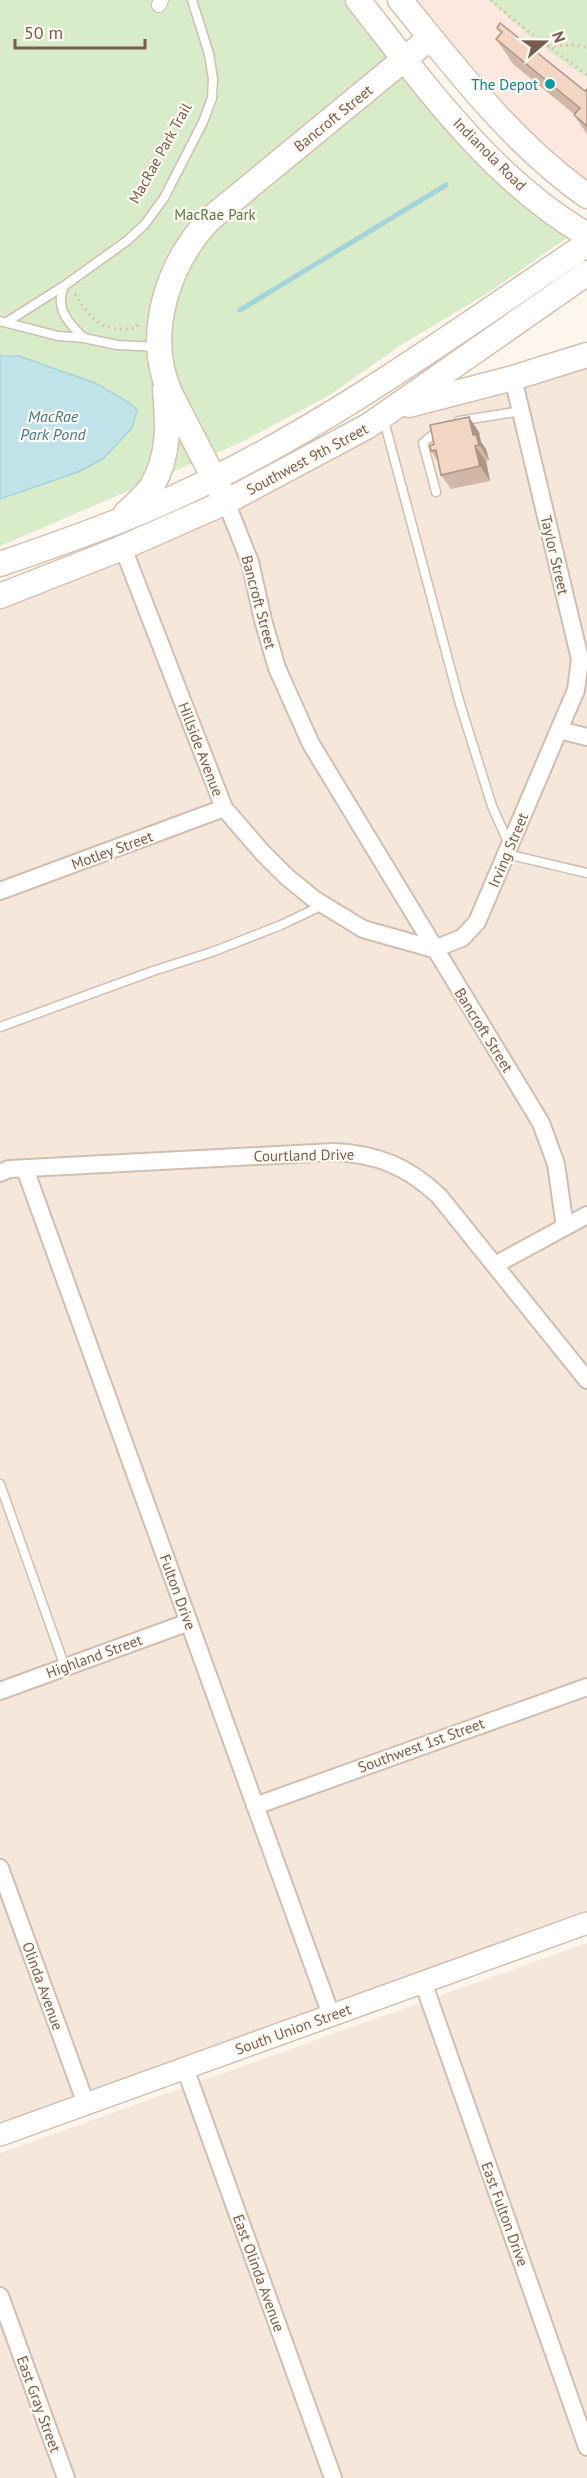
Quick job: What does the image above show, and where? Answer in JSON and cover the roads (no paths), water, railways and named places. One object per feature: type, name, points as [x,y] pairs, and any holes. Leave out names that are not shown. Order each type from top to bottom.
[{"type":"main road","name":"Indianola Road","points":[[358,0],[404,61],[481,150],[529,194],[587,235]]},
{"type":"main road","name":"Indianola Road","points":[[400,0],[512,134],[587,196]]},
{"type":"main road","name":"Bancroft Street","points":[[226,502],[164,379],[160,327],[166,293],[182,254],[193,237],[210,219],[430,38]]},
{"type":"main road","name":"Southwest 9th Street","points":[[0,564],[146,510],[214,478],[289,438],[376,384],[587,244]]},
{"type":"main road","name":"Southwest 9th Street","points":[[0,596],[123,548],[226,502],[386,414],[580,277]]},
{"type":"main road","points":[[386,414],[428,398],[513,378],[587,355]]},
{"type":"main road","points":[[78,537],[119,520],[151,488],[163,462],[168,435],[164,379]]},
{"type":"street","name":"Taylor Street","points":[[513,378],[583,673],[559,730]]},
{"type":"street","name":"Bancroft Street","points":[[226,502],[250,562],[277,668],[296,715],[434,950],[541,1123],[556,1164],[565,1227]]},
{"type":"street","name":"Hillside Avenue","points":[[123,548],[224,808],[287,877],[323,905],[363,929],[434,950]]},
{"type":"street","name":"Irving Street","points":[[434,950],[462,938],[477,922],[559,730]]},
{"type":"street","points":[[559,730],[587,737]]},
{"type":"street","name":"Motley Street","points":[[0,891],[224,808]]},
{"type":"street","name":"Courtland Drive","points":[[0,1173],[9,1169],[291,1154],[362,1154],[401,1167],[424,1182],[439,1196],[495,1265]]},
{"type":"street","name":"Fulton Drive","points":[[25,1168],[331,2015]]},
{"type":"street","points":[[587,1215],[495,1265],[587,1380]]},
{"type":"street","name":"Highland Street","points":[[0,1691],[189,1622]]},
{"type":"street","name":"Southwest 1st Street","points":[[255,1806],[587,1687]]},
{"type":"street","name":"Olinda Avenue","points":[[0,1868],[86,2104]]},
{"type":"street","name":"South Union Street","points":[[0,2135],[587,1923]]},
{"type":"street","name":"East Fulton Drive","points":[[423,1982],[587,2446]]},
{"type":"street","name":"East Olinda Avenue","points":[[185,2068],[333,2478]]},
{"type":"street","name":"East Gray Street","points":[[0,2296],[66,2478]]},
{"type":"lane","points":[[3,321],[63,286],[128,240],[145,225],[164,198],[203,122],[212,98],[213,79],[209,54],[192,0]]},
{"type":"lane","points":[[63,286],[60,294],[64,315],[72,327],[84,338]]},
{"type":"lane","points":[[3,321],[58,336],[84,338],[117,345],[161,347]]},
{"type":"lane","points":[[436,492],[423,443],[447,424],[521,411]]},
{"type":"lane","points":[[386,414],[460,704],[508,850],[587,873]]},
{"type":"lane","points":[[0,1027],[212,952],[281,925],[323,905]]},
{"type":"lane","points":[[0,1484],[65,1667]]},
{"type":"water","name":"MacRae Park Pond","points":[[0,356],[19,356],[95,383],[130,403],[137,410],[132,428],[103,459],[78,472],[0,499]]},
{"type":"waterway","points":[[240,310],[446,185]]},
{"type":"place","name":"The Depot","points":[[550,84]]},
{"type":"park label","name":"MacRae Park","points":[[215,214]]}]
